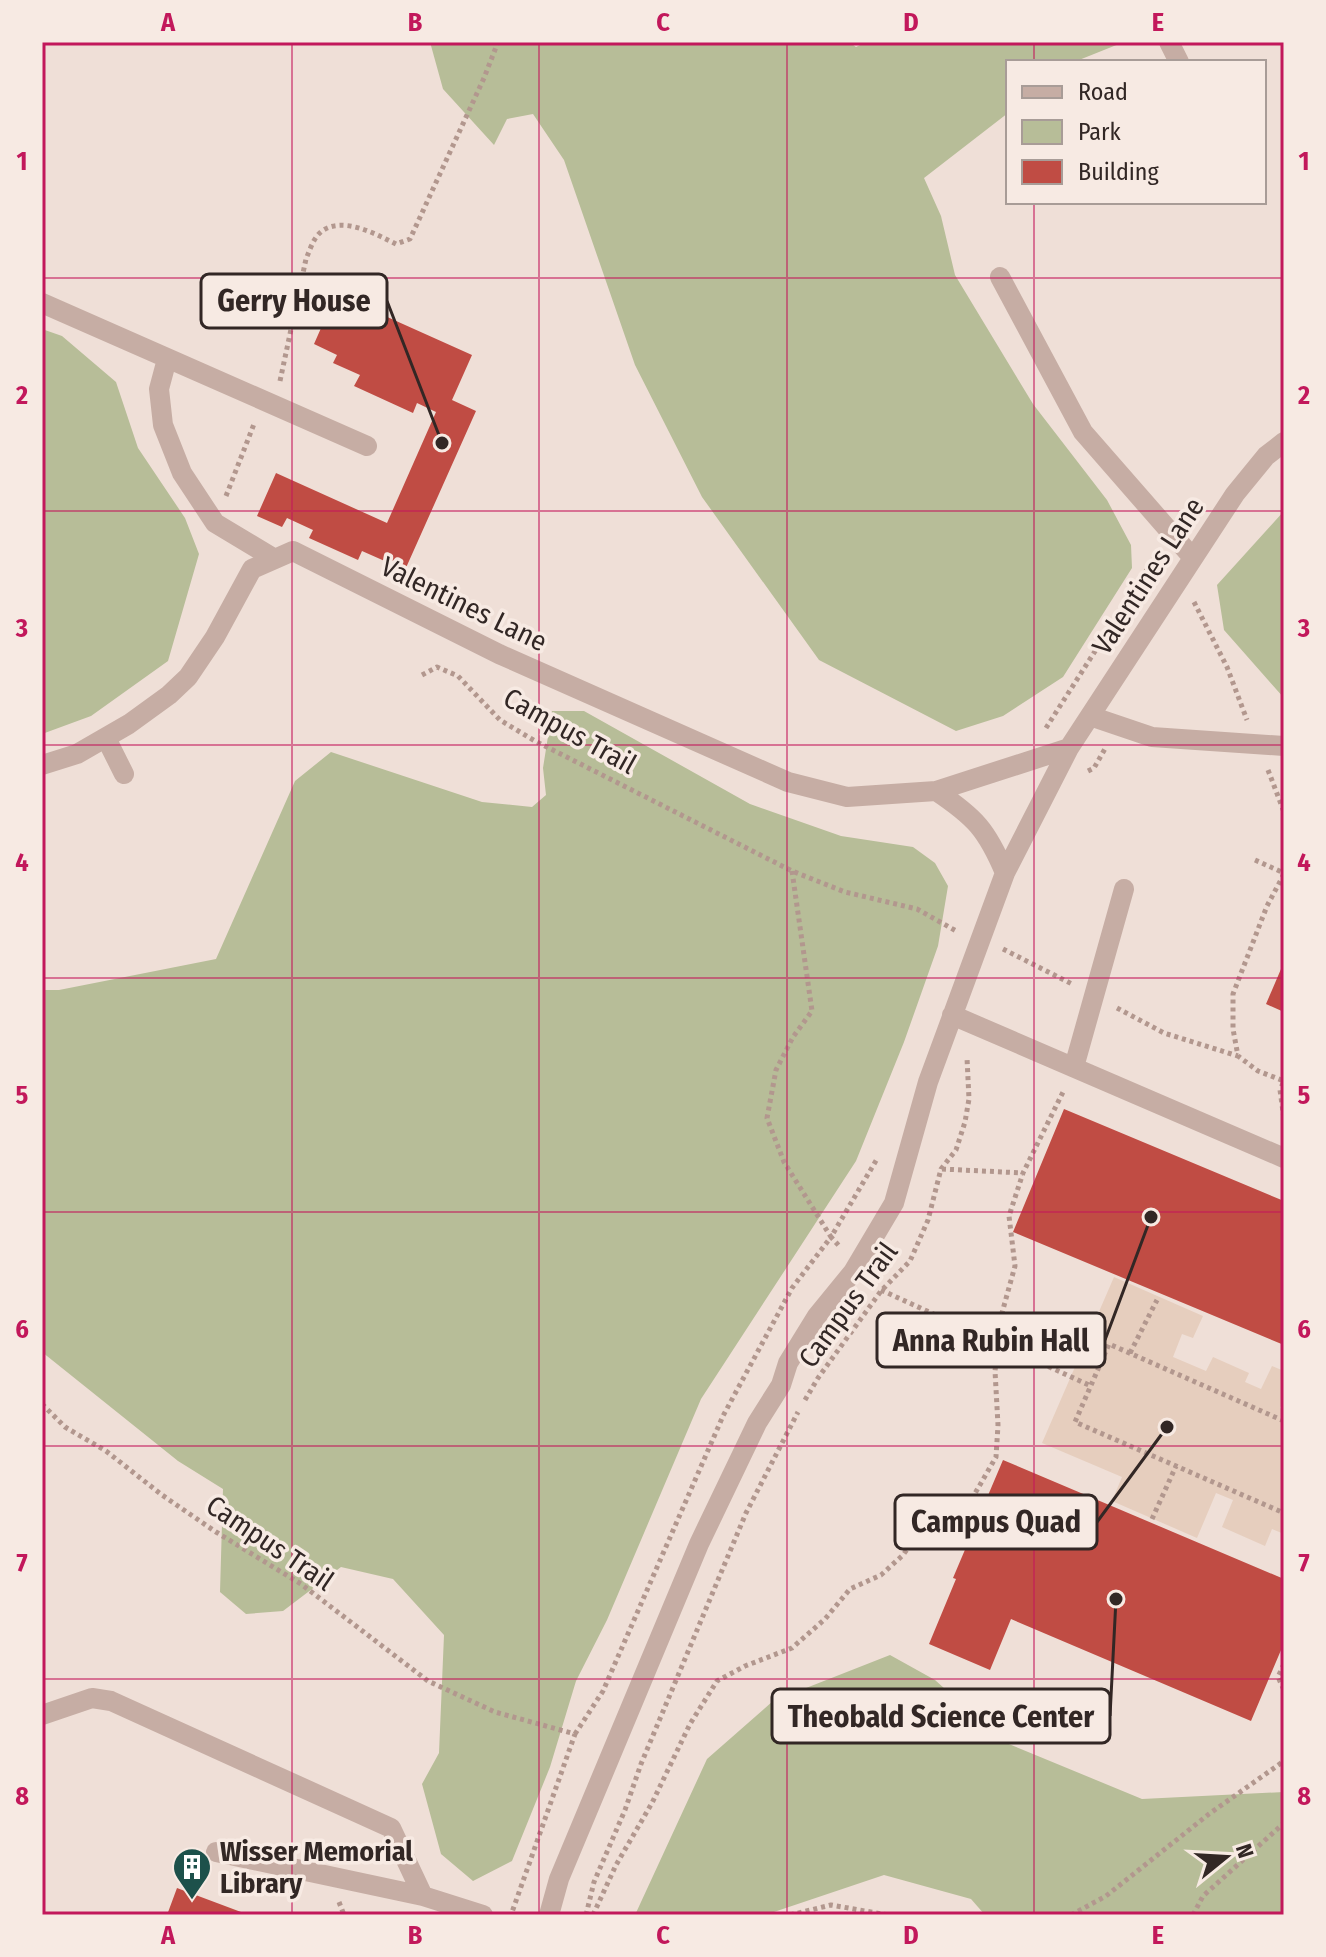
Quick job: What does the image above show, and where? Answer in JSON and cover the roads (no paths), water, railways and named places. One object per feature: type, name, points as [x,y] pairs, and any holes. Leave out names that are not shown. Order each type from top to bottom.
[{"type":"street","points":[[1169,42],[1178,60]]},
{"type":"street","points":[[1000,277],[1083,432],[1193,558]]},
{"type":"street","points":[[42,303],[367,446]]},
{"type":"street","points":[[167,359],[159,389],[163,425],[182,473],[215,523],[275,559]]},
{"type":"street","name":"Valentines Lane","points":[[549,1915],[559,1879],[699,1544],[757,1423],[817,1316],[857,1265],[894,1203],[928,1082],[1005,873],[1069,748],[1235,494],[1266,456],[1284,442]]},
{"type":"street","name":"Valentines Lane","points":[[275,559],[293,551],[499,654],[788,782],[847,797],[936,791],[1069,748]]},
{"type":"street","points":[[42,765],[77,754],[129,724],[169,695],[188,677],[215,637],[252,569],[275,559]]},
{"type":"street","points":[[1090,716],[1152,737],[1284,746]]},
{"type":"street","points":[[106,738],[124,774]]},
{"type":"street","points":[[936,791],[980,826],[992,841],[1005,873]]},
{"type":"street","points":[[1074,1067],[1124,889]]},
{"type":"street","points":[[952,1015],[1284,1158]]},
{"type":"street","points":[[42,1715],[92,1698],[111,1701],[391,1828],[423,1896]]},
{"type":"street","points":[[216,1852],[423,1896],[483,1915]]},
{"type":"place","name":"Gerry House","points":[[442,443]]},
{"type":"place","name":"Anna Rubin Hall","points":[[1151,1217]]},
{"type":"place","name":"Campus Quad","points":[[1167,1427]]},
{"type":"place","name":"Theobald Science Center","points":[[1116,1599]]},
{"type":"place","name":"Wisser Memorial Library","points":[[192,1901]]}]
